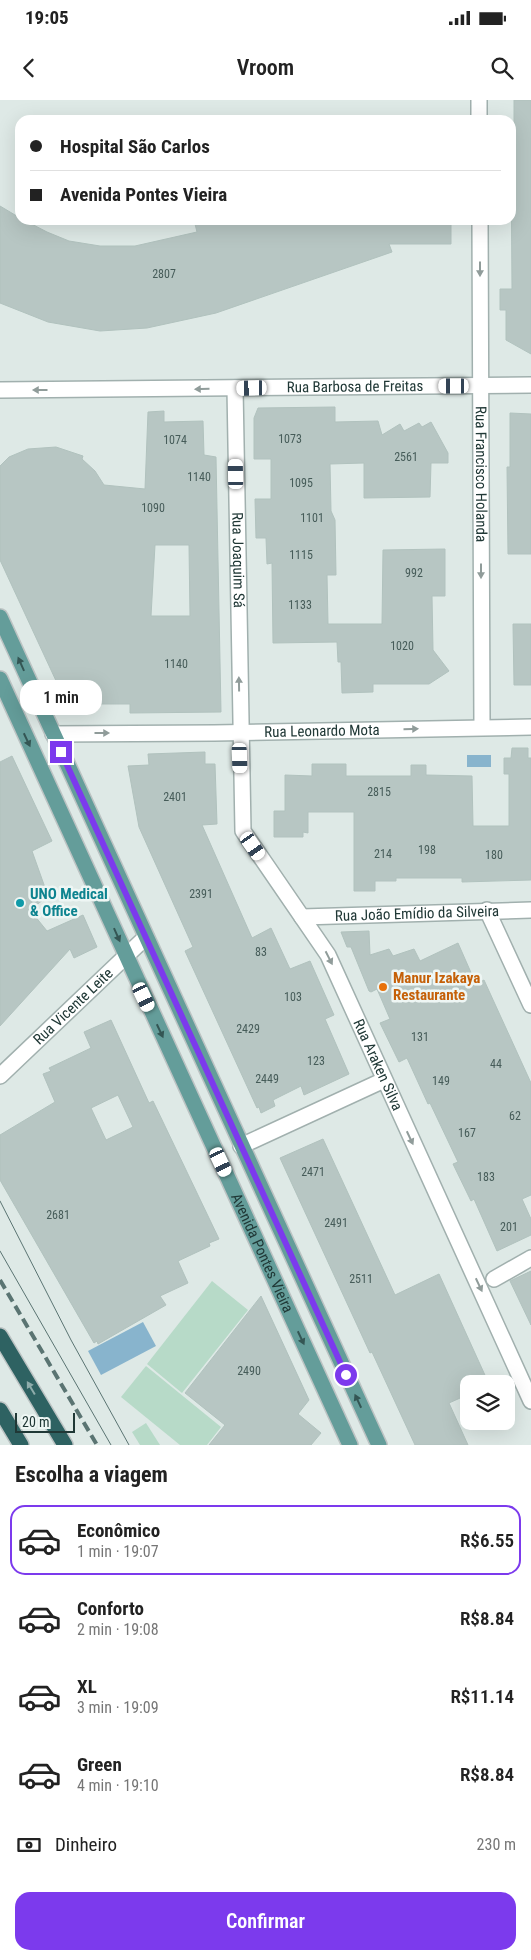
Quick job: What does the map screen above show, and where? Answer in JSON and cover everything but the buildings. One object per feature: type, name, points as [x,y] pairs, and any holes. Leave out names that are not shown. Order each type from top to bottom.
[{"type":"highway","points":[[0,1336],[65,1445]]},
{"type":"highway","points":[[0,1410],[21,1445]]},
{"type":"main road","name":"Avenida Pontes Vieira","points":[[0,617],[379,1445]]},
{"type":"main road","name":"Avenida Pontes Vieira","points":[[0,679],[350,1445]]},
{"type":"street","points":[[479,100],[479,115]]},
{"type":"street","name":"Rua Francisco Holanda","points":[[480,225],[482,727]]},
{"type":"street","name":"Rua Barbosa de Freitas","points":[[0,390],[531,385]]},
{"type":"street","name":"Rua Joaquim Sá","points":[[235,388],[240,733]]},
{"type":"street","name":"Rua Leonardo Mota","points":[[53,734],[240,733],[531,727]]},
{"type":"street","name":"Rua Araken Silva","points":[[240,733],[243,831],[328,955],[531,1401]]},
{"type":"street","points":[[487,910],[531,1005]]},
{"type":"street","name":"Rua João Emídio da Silveira","points":[[302,917],[531,910]]},
{"type":"street","name":"Rua Vicente Leite","points":[[0,1076],[146,937]]},
{"type":"street","points":[[241,1146],[384,1080]]},
{"type":"street","points":[[494,1279],[531,1258]]},
{"type":"green space","points":[[212,1281],[248,1310],[182,1393],[147,1364]]},
{"type":"green space","points":[[146,1366],[221,1427],[207,1445],[180,1445],[121,1397]]},
{"type":"green space","points":[[146,1423],[160,1445],[140,1445],[132,1432]]},
{"type":"water","points":[[467,755],[491,755],[491,767],[467,767]]},
{"type":"water","points":[[143,1322],[156,1346],[101,1375],[88,1351]]},
{"type":"tram line","points":[[0,1201],[71,1340],[129,1445]]},
{"type":"tram line","points":[[0,1251],[111,1445]]},
{"type":"railway","points":[[0,1280],[97,1445]]},
{"type":"place","name":"UNO Medical & Office","points":[[20,903]]},
{"type":"place","name":"Manur Izakaya Restaurante","points":[[383,987]]},
{"type":"route","points":[[61,752],[346,1375]]}]
